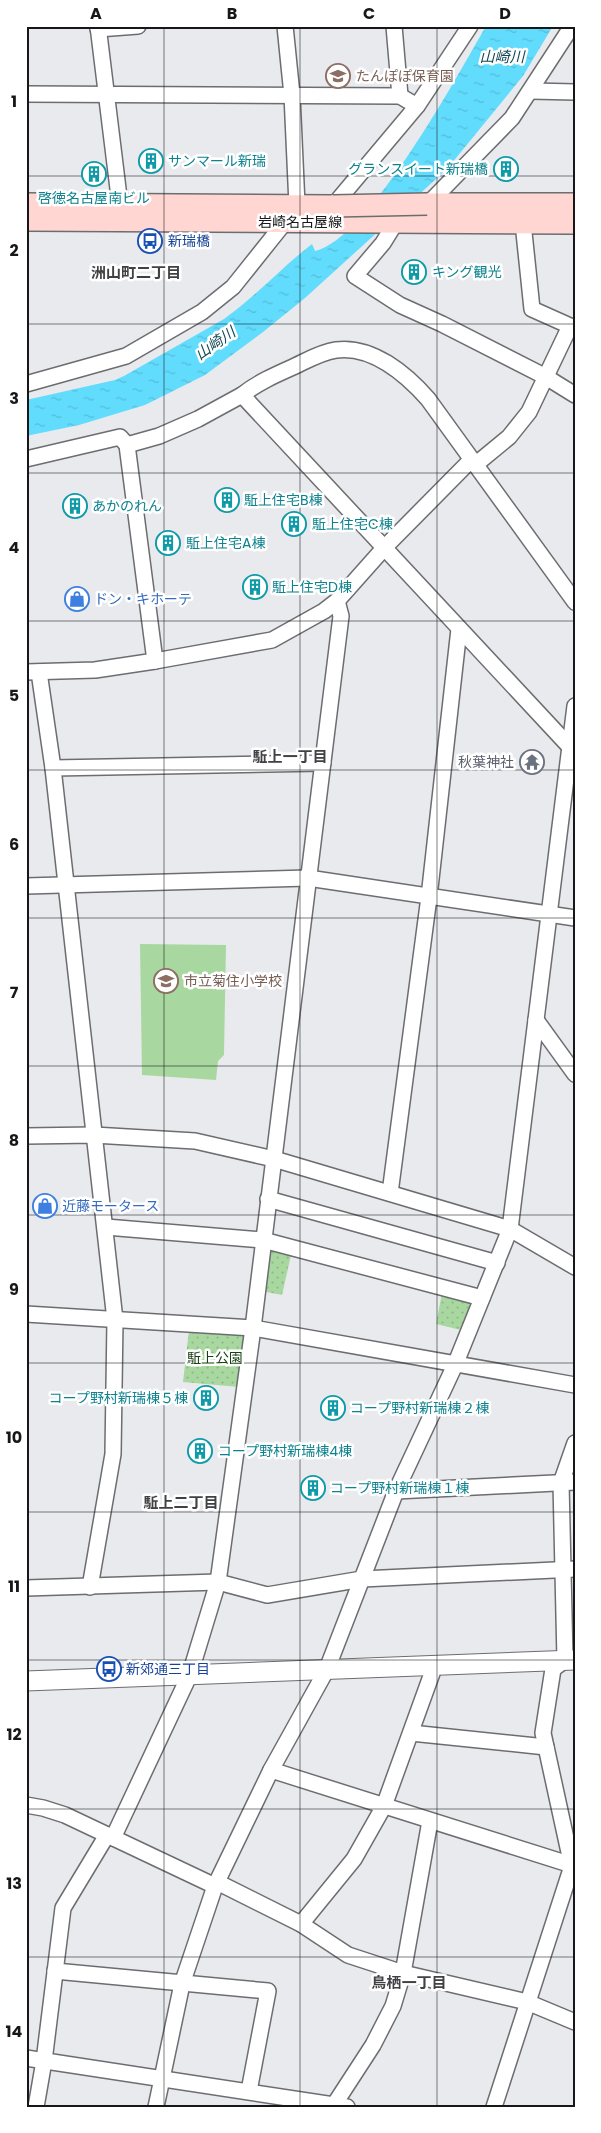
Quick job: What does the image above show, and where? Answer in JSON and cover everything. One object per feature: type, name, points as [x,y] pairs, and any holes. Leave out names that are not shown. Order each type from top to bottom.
[{"type":"main road","name":"岩崎名古屋線","points":[[26,204],[333,206],[575,204]]},
{"type":"main road","name":"岩崎名古屋線","points":[[26,220],[575,222]]},
{"type":"street","points":[[120,205],[98,28],[138,26]]},
{"type":"street","points":[[26,384],[126,356],[202,312],[233,287],[298,205],[292,95],[285,26]]},
{"type":"street","points":[[394,26],[400,96]]},
{"type":"street","points":[[333,206],[417,106],[470,26]]},
{"type":"street","points":[[427,204],[512,118],[572,26]]},
{"type":"street","points":[[531,91],[575,92]]},
{"type":"street","points":[[26,94],[400,96],[417,106]]},
{"type":"street","points":[[396,222],[383,243],[355,276],[400,305],[442,324],[546,377],[575,395]]},
{"type":"street","points":[[90,1587],[113,1454],[115,1320],[53,768],[33,672],[95,670],[272,640],[324,611],[337,601],[385,547],[473,463],[509,437],[529,412],[572,326],[532,309],[523,223]]},
{"type":"street","points":[[127,445],[159,436],[198,419],[281,372],[334,350],[364,352],[390,365],[410,380],[428,399],[575,602]]},
{"type":"street","points":[[242,395],[459,629],[573,748]]},
{"type":"street","points":[[26,459],[120,437],[127,445],[155,661]]},
{"type":"street","points":[[36,2107],[44,2061],[63,1908],[110,1836],[190,1674],[218,1582],[253,1328],[341,616],[337,601]]},
{"type":"street","points":[[390,1193],[429,897],[459,629]]},
{"type":"street","points":[[156,2107],[182,1984],[216,1884],[271,1770],[327,1669],[396,1492],[455,1365],[510,1228],[549,915],[573,748],[575,706]]},
{"type":"street","points":[[53,768],[323,763]]},
{"type":"street","points":[[26,886],[308,878],[575,918]]},
{"type":"street","points":[[536,1020],[575,1074]]},
{"type":"street","points":[[26,1136],[94,1135],[195,1142],[274,1159],[510,1228],[575,1266]]},
{"type":"street","points":[[268,1199],[497,1263]]},
{"type":"street","points":[[106,1227],[263,1240],[482,1298]]},
{"type":"street","points":[[26,1314],[253,1328],[575,1385]]},
{"type":"street","points":[[570,1660],[568,1482],[575,1443]]},
{"type":"street","points":[[396,1492],[568,1482]]},
{"type":"street","points":[[26,1588],[218,1582],[267,1595],[362,1579],[569,1569]]},
{"type":"street","points":[[26,1681],[570,1660]]},
{"type":"street","points":[[494,2107],[527,2002],[574,1866],[546,1747],[544,1724],[553,1669],[570,1660]]},
{"type":"street","points":[[301,1924],[354,1859],[384,1806],[412,1733],[435,1665]]},
{"type":"street","points":[[412,1733],[546,1747]]},
{"type":"street","points":[[271,1770],[574,1866]]},
{"type":"street","points":[[26,1805],[65,1815],[216,1884],[301,1924],[348,1955],[403,1973],[527,2002],[575,2022]]},
{"type":"street","points":[[26,2058],[332,2105],[374,2045],[393,2006],[403,1973],[430,1821]]},
{"type":"street","points":[[55,1972],[268,1991],[249,2091]]},
{"type":"green space","points":[[140,944],[226,945],[224,1055],[218,1061],[216,1080],[142,1075]]},
{"type":"green space","points":[[266,1250],[291,1255],[282,1295],[261,1291]]},
{"type":"green space","points":[[443,1288],[476,1296],[461,1330],[436,1324]]},
{"type":"green space","name":"駈上公園","points":[[189,1330],[247,1333],[239,1387],[183,1382]]},
{"type":"water","name":"山崎川","points":[[486,26],[553,26],[523,76],[447,169],[305,298],[205,375],[145,405],[79,425],[26,436],[26,400],[115,380],[124,376],[224,319],[312,244],[315,251],[337,240],[360,218],[385,188],[410,153],[455,81]]},
{"type":"place","name":"たんぽぽ保育園","points":[[338,76]]},
{"type":"place","name":"サンマール新瑞","points":[[151,161]]},
{"type":"place","name":"グランスイート新瑞橋","points":[[506,169]]},
{"type":"place","name":"啓徳名古屋南ビル","points":[[94,174]]},
{"type":"place","name":"新瑞橋","points":[[150,241]]},
{"type":"place","name":"キング観光","points":[[414,272]]},
{"type":"place","name":"駈上住宅B棟","points":[[227,500]]},
{"type":"place","name":"あかのれん","points":[[75,506]]},
{"type":"place","name":"駈上住宅C棟","points":[[294,524]]},
{"type":"place","name":"駈上住宅A棟","points":[[168,543]]},
{"type":"place","name":"駈上住宅D棟","points":[[255,587]]},
{"type":"place","name":"ドン・キホーテ","points":[[77,599]]},
{"type":"place","name":"秋葉神社","points":[[532,762]]},
{"type":"place","name":"市立菊住小学校","points":[[166,981]]},
{"type":"place","name":"近藤モータース","points":[[45,1206]]},
{"type":"place","name":"コープ野村新瑞棟５棟","points":[[206,1398]]},
{"type":"place","name":"コープ野村新瑞棟２棟","points":[[333,1408]]},
{"type":"place","name":"コープ野村新瑞棟4棟","points":[[200,1451]]},
{"type":"place","name":"コープ野村新瑞棟１棟","points":[[313,1488]]},
{"type":"place","name":"新郊通三丁目","points":[[109,1669]]},
{"type":"district","name":"洲山町二丁目","points":[[136,272]]},
{"type":"district","name":"駈上一丁目","points":[[290,756]]},
{"type":"district","name":"駈上二丁目","points":[[181,1502]]},
{"type":"district","name":"鳥栖一丁目","points":[[409,1982]]}]
